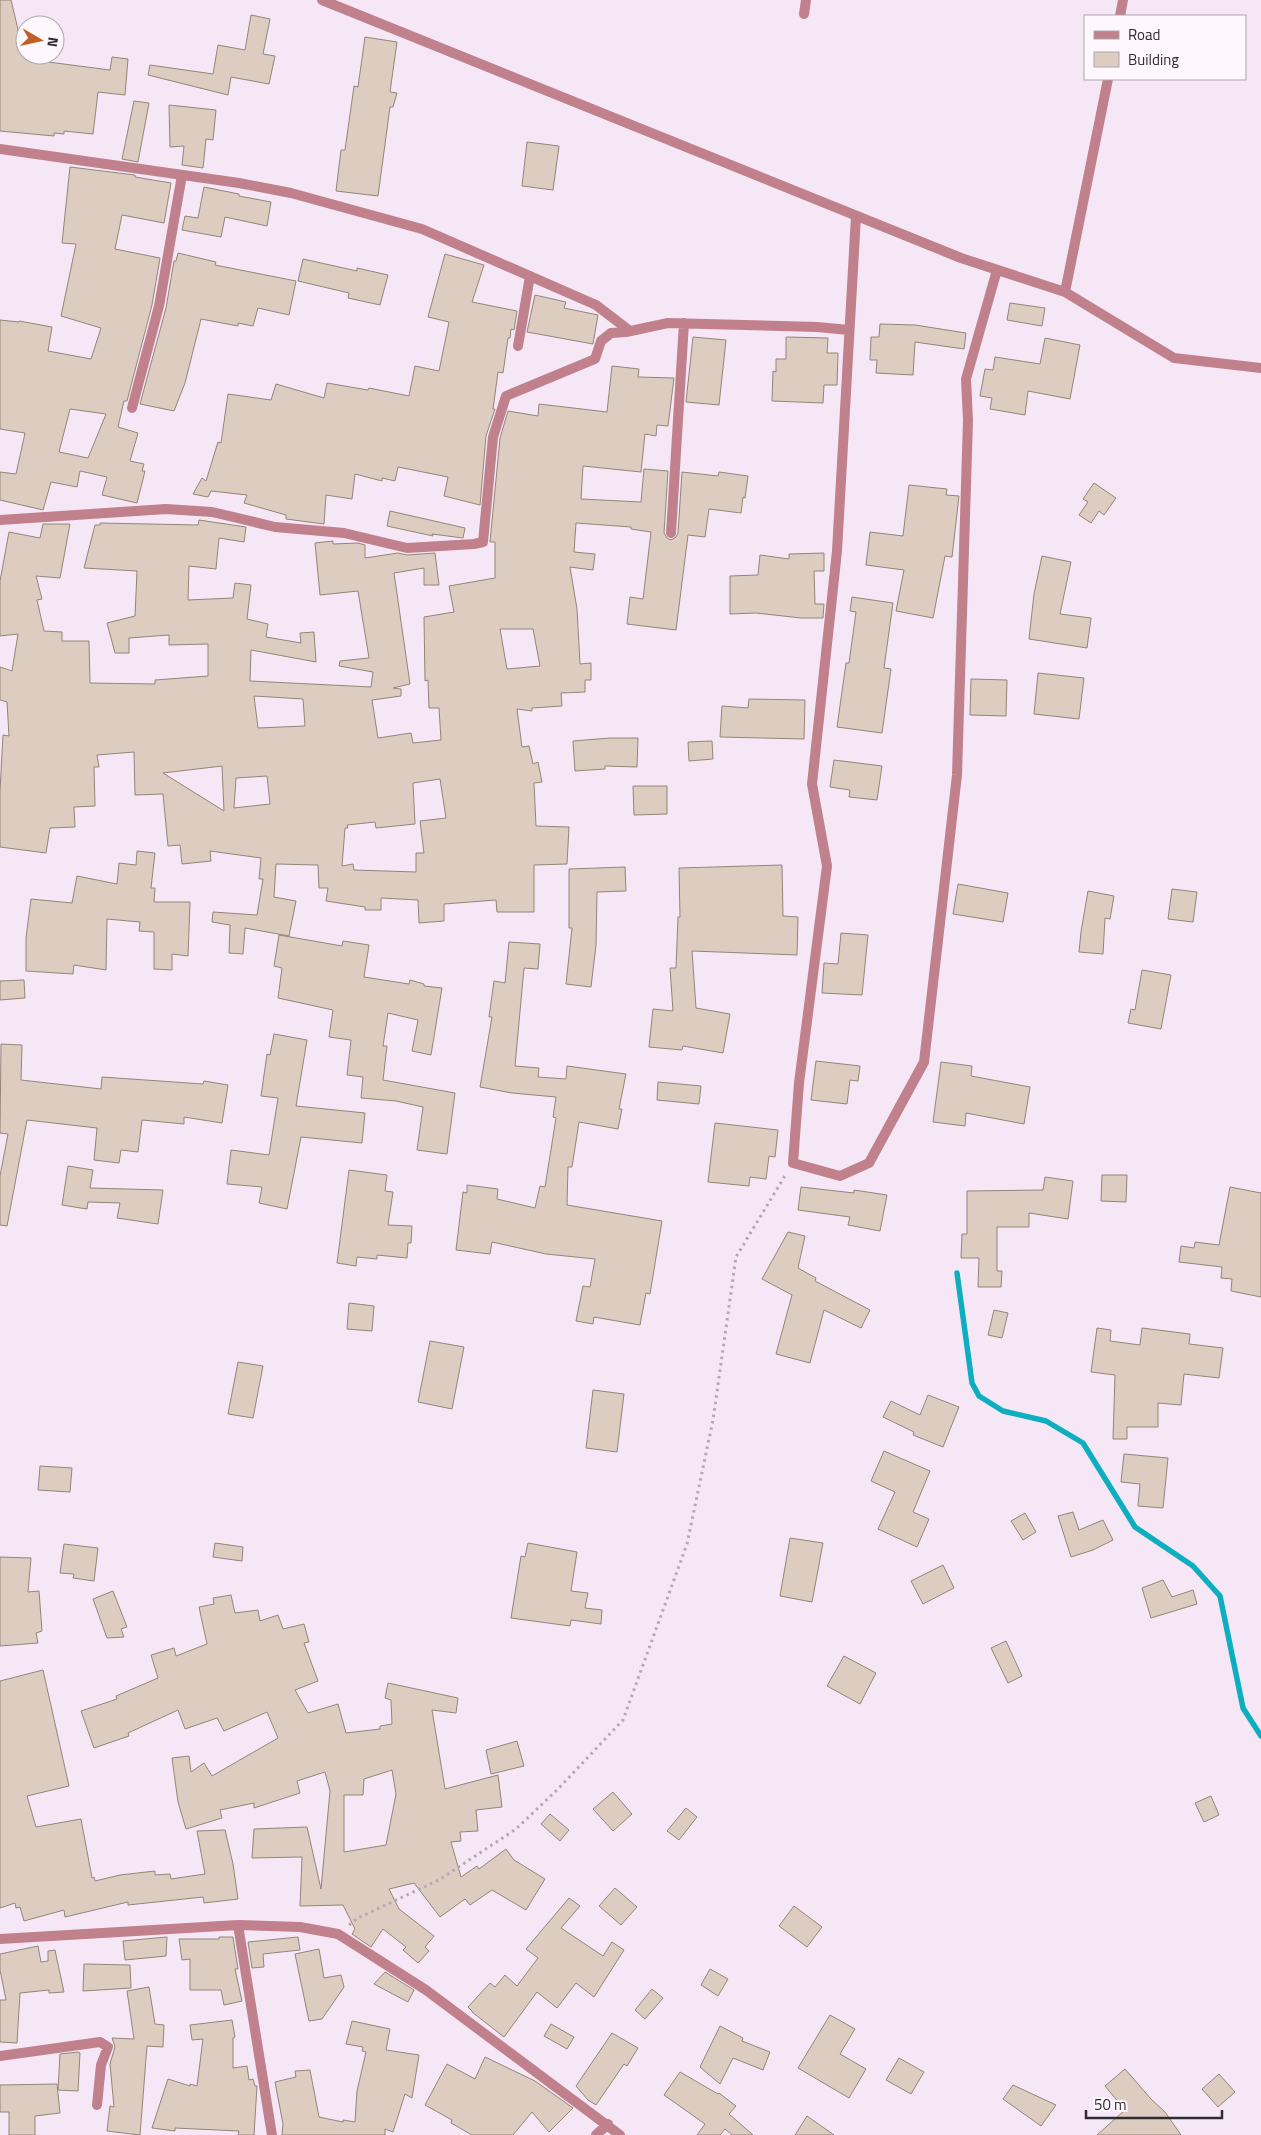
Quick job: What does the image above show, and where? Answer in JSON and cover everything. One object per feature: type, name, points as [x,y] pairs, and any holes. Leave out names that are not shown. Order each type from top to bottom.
[{"type":"street","points":[[322,0],[961,258],[1065,292],[1174,358],[1261,368]]},
{"type":"street","points":[[804,14],[806,0]]},
{"type":"street","points":[[1120,15],[1123,0]]},
{"type":"street","points":[[1065,292],[1108,80]]},
{"type":"street","points":[[0,149],[182,175],[291,193],[422,229],[596,305],[630,331]]},
{"type":"street","points":[[132,408],[159,306],[182,175]]},
{"type":"street","points":[[856,216],[837,551],[812,784],[827,866],[799,1083],[793,1163],[840,1176],[869,1163],[924,1062],[957,775],[968,420],[966,379],[997,270]]},
{"type":"street","points":[[518,346],[530,276]]},
{"type":"street","points":[[0,520],[166,509],[212,512],[275,527],[344,532],[407,548],[483,542],[493,437],[506,396],[595,359],[601,342],[611,332],[630,331],[668,323],[817,327],[850,330]]},
{"type":"street","points":[[671,533],[684,323]]},
{"type":"street","points":[[238,1925],[272,2135]]},
{"type":"street","points":[[0,1939],[238,1925],[300,1927],[338,1934],[426,1990],[608,2124],[620,2135]]},
{"type":"street","points":[[0,2056],[100,2042],[108,2047],[101,2064],[97,2105]]},
{"type":"street","points":[[596,2135],[608,2124]]},
{"type":"path","points":[[338,1934],[358,1918],[439,1880],[516,1829],[558,1789],[623,1720],[687,1544],[713,1420],[736,1257],[793,1163]]},
{"type":"building","points":[[0,0],[11,0],[15,17],[15,65],[65,64],[110,70],[112,57],[128,59],[125,95],[98,92],[93,134],[64,131],[64,134],[54,133],[54,136],[0,131]]},
{"type":"building","points":[[251,15],[270,19],[263,54],[275,56],[269,84],[231,77],[228,95],[148,75],[150,65],[213,74],[218,45],[245,50]]},
{"type":"building","points":[[365,37],[397,42],[390,92],[397,93],[393,107],[390,107],[378,196],[336,191],[341,150],[345,150],[354,86],[358,87]]},
{"type":"building","points":[[134,101],[149,103],[138,162],[122,159]]},
{"type":"building","points":[[169,105],[216,110],[213,140],[206,139],[203,168],[182,165],[184,146],[170,147]]},
{"type":"building","points":[[527,142],[559,146],[553,190],[522,186]]},
{"type":"building","points":[[70,167],[135,175],[135,177],[171,183],[164,223],[122,215],[115,249],[160,258],[152,305],[127,401],[124,401],[118,427],[138,433],[130,461],[144,464],[142,471],[145,471],[137,503],[102,495],[107,477],[80,471],[77,487],[51,482],[43,510],[0,500],[0,472],[16,474],[25,433],[0,429],[0,320],[19,321],[52,327],[48,351],[91,359],[101,328],[61,316],[76,244],[62,243]],"holes":[[[70,409],[106,414],[88,458],[59,452]]]},
{"type":"building","points":[[204,187],[271,202],[267,226],[225,217],[221,237],[182,230],[185,216],[198,218]]},
{"type":"building","points":[[178,253],[216,262],[215,265],[296,281],[289,315],[258,308],[253,326],[238,323],[238,326],[201,319],[185,383],[174,411],[140,404],[166,308],[174,261],[176,261]]},
{"type":"building","points":[[445,254],[484,265],[472,302],[517,311],[514,330],[511,329],[510,338],[508,338],[503,373],[498,372],[493,409],[495,409],[486,436],[480,505],[444,496],[448,477],[398,467],[395,481],[382,478],[382,481],[355,474],[352,499],[326,495],[324,524],[286,519],[286,515],[244,503],[247,495],[211,491],[208,497],[193,494],[202,478],[206,481],[218,442],[221,443],[228,394],[271,400],[276,384],[324,398],[327,383],[368,390],[369,388],[409,396],[415,366],[439,371],[449,322],[428,317]]},
{"type":"building","points":[[303,259],[357,271],[357,268],[388,275],[380,305],[348,298],[349,293],[298,281]]},
{"type":"building","points":[[535,295],[566,302],[564,308],[598,315],[593,344],[527,332]]},
{"type":"building","points":[[1010,303],[1045,308],[1042,326],[1007,320]]},
{"type":"building","points":[[880,324],[915,325],[966,333],[964,349],[915,342],[913,375],[876,373],[877,360],[870,360],[871,337],[879,337]]},
{"type":"building","points":[[693,337],[726,340],[719,405],[686,402]]},
{"type":"building","points":[[786,337],[828,338],[827,353],[838,353],[837,385],[824,385],[823,403],[772,401],[773,371],[776,372],[776,359],[786,359]]},
{"type":"building","points":[[1045,338],[1080,345],[1070,399],[1028,391],[1025,415],[990,409],[992,398],[980,396],[985,369],[993,370],[995,357],[1040,364]]},
{"type":"building","points":[[612,366],[639,369],[638,377],[674,378],[668,426],[657,425],[656,436],[645,434],[641,472],[583,466],[581,499],[641,502],[644,469],[668,471],[664,533],[671,540],[678,533],[682,472],[718,476],[719,472],[748,476],[745,498],[743,497],[741,513],[709,509],[705,537],[688,535],[676,630],[627,624],[630,597],[643,599],[651,532],[631,529],[631,527],[576,523],[574,552],[595,554],[593,570],[570,567],[577,609],[580,664],[591,663],[591,680],[585,680],[585,692],[561,693],[562,706],[532,708],[532,711],[517,709],[522,747],[529,746],[533,764],[538,762],[542,782],[534,783],[536,826],[569,827],[567,864],[534,865],[534,912],[497,912],[496,900],[444,904],[444,921],[419,923],[418,900],[381,898],[381,910],[365,910],[365,907],[326,901],[328,888],[319,888],[318,865],[276,864],[274,897],[296,901],[289,936],[245,928],[243,954],[229,953],[230,925],[212,922],[213,912],[257,915],[263,879],[259,879],[261,858],[210,851],[211,861],[182,864],[180,845],[168,846],[163,794],[135,795],[134,752],[97,755],[99,767],[94,767],[95,806],[74,807],[75,827],[50,828],[46,853],[0,847],[3,735],[9,736],[7,702],[0,700],[0,667],[12,671],[18,634],[0,636],[0,581],[9,532],[40,538],[43,524],[70,524],[60,578],[36,576],[42,599],[37,600],[44,631],[62,632],[62,641],[89,641],[90,683],[155,684],[155,680],[208,676],[208,644],[169,645],[169,635],[129,638],[129,653],[115,653],[107,623],[135,616],[137,571],[84,568],[95,525],[100,525],[100,523],[198,525],[199,520],[246,527],[244,542],[219,538],[216,569],[189,566],[188,600],[233,598],[235,583],[251,585],[247,619],[268,624],[266,637],[301,643],[300,633],[314,632],[316,662],[251,650],[250,681],[371,687],[373,672],[339,666],[340,661],[369,658],[358,591],[320,595],[315,543],[333,541],[333,544],[358,543],[365,545],[365,558],[398,553],[407,555],[435,553],[439,585],[424,585],[424,568],[394,573],[410,684],[393,688],[401,689],[401,696],[372,700],[378,738],[411,733],[413,743],[441,740],[439,708],[429,708],[428,680],[425,681],[424,617],[454,612],[449,586],[495,578],[495,542],[490,542],[500,438],[508,411],[538,416],[539,404],[607,412]],"holes":[[[500,629],[533,629],[540,666],[507,669]],[[254,696],[303,699],[305,726],[258,728]],[[222,766],[224,811],[163,773]],[[267,776],[270,804],[234,808],[236,778]],[[440,779],[446,818],[420,821],[424,853],[416,853],[416,872],[354,870],[353,864],[342,866],[345,828],[348,828],[347,825],[375,822],[376,828],[415,824],[413,783]]]},
{"type":"building","points":[[1094,483],[1116,498],[1104,515],[1099,511],[1091,523],[1079,515],[1088,502],[1083,499]]},
{"type":"building","points":[[909,485],[947,489],[946,495],[959,496],[952,557],[945,556],[933,618],[896,611],[904,570],[866,565],[870,532],[903,536]]},
{"type":"building","points":[[390,511],[465,528],[463,538],[432,534],[433,536],[387,526]]},
{"type":"building","points":[[824,553],[824,571],[814,571],[815,604],[824,604],[823,618],[801,618],[756,613],[730,614],[730,576],[758,575],[760,555],[789,559],[789,554]]},
{"type":"building","points":[[1042,556],[1071,562],[1060,614],[1091,618],[1087,648],[1029,639],[1034,594]]},
{"type":"building","points":[[852,597],[893,603],[884,668],[891,669],[882,733],[837,727],[846,663],[849,663],[856,612],[850,611]]},
{"type":"building","points":[[1038,673],[1084,678],[1079,719],[1034,714]]},
{"type":"building","points":[[971,679],[1007,680],[1006,716],[970,715]]},
{"type":"building","points":[[749,699],[805,700],[804,739],[720,737],[722,706],[748,708]]},
{"type":"building","points":[[638,738],[637,767],[605,766],[605,769],[575,771],[573,741]]},
{"type":"building","points":[[712,741],[713,759],[689,761],[688,742]]},
{"type":"building","points":[[834,760],[882,766],[877,800],[849,797],[850,790],[830,787]]},
{"type":"building","points":[[633,786],[667,786],[667,814],[634,815]]},
{"type":"building","points":[[137,851],[155,853],[151,888],[155,888],[154,902],[190,902],[188,956],[172,954],[172,970],[154,969],[154,932],[139,931],[140,922],[107,919],[106,970],[74,965],[73,974],[26,971],[26,938],[31,899],[72,903],[77,876],[117,884],[119,863],[136,865]]},
{"type":"building","points":[[782,865],[783,916],[798,917],[797,955],[692,951],[696,1008],[730,1014],[723,1053],[683,1046],[682,1050],[649,1047],[653,1009],[673,1011],[670,968],[676,968],[678,917],[680,917],[679,868]]},
{"type":"building","points":[[625,867],[626,891],[597,892],[596,945],[591,987],[566,984],[572,928],[569,928],[569,869]]},
{"type":"building","points":[[958,884],[1008,893],[1003,922],[953,914]]},
{"type":"building","points":[[1172,889],[1197,892],[1193,922],[1168,919]]},
{"type":"building","points":[[1088,891],[1114,896],[1110,919],[1105,918],[1103,954],[1079,952]]},
{"type":"building","points":[[841,933],[868,935],[862,995],[822,993],[824,963],[838,964]]},
{"type":"building","points":[[279,935],[342,946],[343,941],[369,945],[364,977],[409,984],[410,980],[424,984],[424,986],[442,988],[431,1055],[412,1051],[418,1020],[388,1013],[383,1046],[387,1046],[383,1080],[455,1093],[447,1154],[417,1150],[423,1107],[396,1101],[361,1098],[363,1077],[347,1075],[351,1040],[329,1037],[333,1010],[278,998],[282,968],[274,966]]},
{"type":"building","points":[[509,942],[540,944],[538,969],[524,968],[515,1066],[539,1068],[538,1077],[566,1079],[567,1066],[626,1074],[619,1109],[622,1109],[618,1129],[579,1122],[572,1167],[568,1167],[567,1205],[662,1221],[650,1294],[646,1293],[640,1325],[594,1317],[593,1324],[576,1321],[583,1286],[590,1287],[595,1259],[546,1254],[492,1242],[490,1254],[456,1250],[463,1192],[467,1193],[467,1185],[498,1189],[497,1199],[535,1208],[540,1186],[545,1187],[556,1118],[553,1117],[556,1097],[512,1093],[480,1087],[492,1017],[489,1017],[494,981],[505,983]]},
{"type":"building","points":[[1142,970],[1171,975],[1161,1029],[1128,1023],[1131,1009],[1135,1010]]},
{"type":"building","points":[[24,980],[25,998],[0,1000],[0,981]]},
{"type":"building","points":[[274,1034],[307,1040],[296,1106],[365,1113],[362,1143],[301,1137],[287,1209],[259,1203],[262,1187],[227,1184],[231,1150],[269,1155],[278,1098],[261,1096],[267,1054],[270,1055]]},
{"type":"building","points":[[1,1044],[22,1045],[21,1080],[101,1089],[102,1077],[203,1084],[204,1081],[228,1085],[222,1123],[184,1117],[184,1124],[142,1120],[138,1152],[121,1150],[119,1163],[94,1160],[97,1128],[27,1120],[7,1226],[0,1225],[0,1176],[8,1134],[0,1133]]},
{"type":"building","points":[[816,1061],[860,1066],[858,1081],[850,1080],[847,1104],[811,1100]]},
{"type":"building","points":[[941,1062],[972,1066],[971,1076],[1030,1087],[1024,1124],[966,1113],[965,1126],[933,1122]]},
{"type":"building","points":[[658,1082],[701,1086],[699,1104],[657,1100]]},
{"type":"building","points":[[715,1123],[778,1130],[775,1157],[769,1156],[766,1179],[750,1177],[749,1186],[708,1182]]},
{"type":"building","points":[[68,1166],[93,1170],[90,1188],[163,1190],[158,1224],[117,1218],[120,1203],[88,1202],[87,1209],[62,1205]]},
{"type":"building","points":[[349,1170],[387,1175],[385,1191],[393,1192],[388,1225],[412,1226],[411,1243],[408,1243],[407,1258],[377,1255],[377,1259],[357,1257],[356,1266],[337,1263]]},
{"type":"building","points":[[1102,1175],[1127,1175],[1126,1202],[1101,1201]]},
{"type":"building","points":[[1045,1177],[1073,1181],[1068,1219],[1029,1213],[1029,1227],[997,1227],[997,1271],[1002,1271],[1001,1287],[978,1287],[979,1258],[961,1258],[962,1234],[967,1234],[967,1191],[1043,1190]]},
{"type":"building","points":[[801,1187],[854,1193],[854,1190],[887,1195],[880,1231],[848,1225],[850,1217],[798,1210]]},
{"type":"building","points":[[1230,1187],[1261,1193],[1261,1297],[1231,1291],[1232,1279],[1221,1278],[1222,1267],[1179,1262],[1181,1246],[1194,1248],[1195,1242],[1219,1245]]},
{"type":"building","points":[[788,1232],[805,1236],[798,1268],[816,1278],[815,1281],[870,1310],[861,1328],[824,1310],[810,1363],[776,1354],[792,1295],[762,1279]]},
{"type":"building","points":[[349,1303],[374,1306],[372,1331],[347,1329]]},
{"type":"building","points":[[994,1310],[1008,1313],[1002,1338],[988,1335]]},
{"type":"building","points":[[1097,1328],[1111,1330],[1110,1341],[1140,1345],[1142,1328],[1190,1334],[1189,1344],[1223,1348],[1219,1378],[1184,1374],[1181,1405],[1158,1403],[1158,1427],[1127,1427],[1127,1439],[1113,1439],[1115,1375],[1091,1372]]},
{"type":"building","points":[[430,1341],[464,1347],[452,1409],[418,1402]]},
{"type":"building","points":[[238,1362],[263,1366],[253,1418],[228,1414]]},
{"type":"building","points":[[593,1390],[624,1394],[617,1452],[586,1448]]},
{"type":"building","points":[[928,1395],[959,1407],[943,1447],[913,1435],[914,1432],[883,1417],[891,1401],[920,1415]]},
{"type":"building","points":[[884,1451],[930,1471],[913,1512],[929,1519],[917,1547],[878,1529],[895,1492],[871,1481]]},
{"type":"building","points":[[1124,1454],[1168,1458],[1163,1508],[1138,1506],[1140,1484],[1121,1482]]},
{"type":"building","points":[[40,1466],[72,1468],[70,1492],[38,1490]]},
{"type":"building","points":[[1073,1512],[1079,1530],[1103,1520],[1113,1540],[1093,1550],[1071,1557],[1058,1516]]},
{"type":"building","points":[[1025,1513],[1036,1532],[1023,1540],[1011,1521]]},
{"type":"building","points":[[790,1538],[823,1543],[812,1602],[780,1596]]},
{"type":"building","points":[[215,1543],[243,1547],[242,1561],[213,1557]]},
{"type":"building","points":[[528,1543],[577,1552],[571,1591],[588,1593],[585,1608],[602,1610],[601,1624],[571,1620],[570,1626],[511,1618],[521,1556],[525,1557]]},
{"type":"building","points":[[64,1544],[98,1548],[94,1581],[73,1578],[74,1574],[60,1573]]},
{"type":"building","points":[[0,1557],[31,1558],[28,1592],[39,1591],[42,1631],[36,1633],[38,1643],[0,1646]]},
{"type":"building","points":[[943,1565],[954,1588],[923,1604],[911,1581]]},
{"type":"building","points":[[1163,1580],[1172,1597],[1193,1590],[1197,1604],[1151,1618],[1142,1588]]},
{"type":"building","points":[[113,1591],[127,1627],[121,1629],[124,1637],[107,1638],[93,1599]]},
{"type":"building","points":[[231,1595],[235,1613],[258,1610],[260,1621],[278,1615],[283,1629],[304,1624],[309,1642],[304,1643],[318,1681],[295,1690],[308,1713],[338,1704],[346,1733],[380,1729],[380,1726],[392,1724],[391,1700],[385,1698],[388,1683],[458,1698],[456,1713],[432,1710],[445,1789],[498,1775],[502,1807],[476,1810],[478,1831],[460,1832],[461,1841],[451,1842],[461,1877],[477,1866],[479,1869],[506,1849],[514,1860],[545,1879],[526,1910],[492,1890],[470,1905],[465,1899],[440,1917],[414,1883],[389,1889],[399,1909],[434,1936],[425,1947],[429,1951],[418,1963],[403,1950],[406,1947],[383,1929],[371,1947],[352,1934],[355,1929],[343,1905],[300,1906],[302,1857],[252,1858],[254,1829],[307,1827],[321,1889],[330,1791],[325,1772],[297,1781],[300,1793],[254,1808],[254,1803],[220,1810],[222,1818],[186,1829],[178,1802],[172,1758],[189,1756],[191,1772],[204,1763],[212,1776],[278,1738],[267,1712],[224,1731],[217,1718],[185,1729],[178,1710],[128,1733],[129,1736],[94,1748],[81,1711],[117,1699],[116,1696],[158,1678],[151,1655],[174,1648],[176,1656],[207,1644],[199,1607],[214,1604],[213,1598]],"holes":[[[392,1770],[396,1794],[386,1845],[344,1852],[344,1795],[363,1795],[364,1779]]]},
{"type":"building","points":[[1006,1641],[1022,1676],[1008,1683],[991,1648]]},
{"type":"building","points":[[844,1656],[876,1673],[860,1704],[827,1686]]},
{"type":"building","points":[[43,1670],[69,1786],[27,1796],[36,1827],[81,1819],[92,1878],[94,1877],[95,1881],[120,1875],[155,1871],[155,1875],[170,1874],[171,1879],[205,1874],[197,1831],[225,1830],[233,1864],[238,1899],[204,1903],[203,1897],[128,1905],[128,1902],[65,1917],[64,1910],[24,1921],[20,1907],[16,1908],[15,1903],[0,1908],[0,1681]]},
{"type":"building","points":[[517,1741],[524,1766],[491,1774],[486,1750]]},
{"type":"building","points":[[613,1792],[632,1814],[613,1831],[593,1809]]},
{"type":"building","points":[[1211,1796],[1219,1815],[1204,1822],[1195,1803]]},
{"type":"building","points":[[686,1808],[697,1817],[679,1840],[667,1831]]},
{"type":"building","points":[[550,1814],[569,1830],[560,1841],[541,1824]]},
{"type":"building","points":[[615,1888],[637,1907],[621,1925],[599,1906]]},
{"type":"building","points":[[569,1898],[580,1906],[561,1928],[603,1956],[612,1942],[624,1950],[594,1997],[576,1983],[557,2008],[537,1992],[504,2037],[468,2007],[490,1983],[495,1987],[505,1975],[517,1986],[538,1958],[526,1949]]},
{"type":"building","points":[[794,1906],[822,1927],[807,1947],[779,1926]]},
{"type":"building","points":[[167,1937],[166,1956],[125,1960],[123,1941]]},
{"type":"building","points":[[219,1937],[233,1937],[238,1969],[235,1969],[242,2001],[224,2005],[221,1990],[190,1990],[190,1959],[182,1960],[179,1939],[219,1939]]},
{"type":"building","points":[[298,1937],[300,1950],[263,1954],[264,1967],[252,1968],[248,1942]]},
{"type":"building","points":[[38,1946],[41,1962],[48,1961],[48,1951],[55,1950],[64,1992],[49,1993],[49,1990],[20,1993],[17,2043],[0,2042],[0,2000],[6,2000],[0,1970],[0,1954]]},
{"type":"building","points":[[319,1949],[324,1978],[341,1975],[344,1987],[322,2019],[309,2021],[295,1954]]},
{"type":"building","points":[[84,1964],[130,1965],[131,1988],[83,1991]]},
{"type":"building","points":[[710,1969],[728,1979],[718,1996],[701,1985]]},
{"type":"building","points":[[385,1972],[414,1990],[408,2002],[374,1984]]},
{"type":"building","points":[[149,1987],[155,2024],[164,2025],[163,2047],[147,2046],[140,2135],[107,2131],[110,2106],[114,2107],[110,2064],[115,2047],[112,2038],[134,2039],[127,1991]]},
{"type":"building","points":[[652,1989],[663,1998],[645,2019],[635,2010]]},
{"type":"building","points":[[830,2015],[855,2029],[840,2054],[866,2069],[849,2098],[798,2068]]},
{"type":"building","points":[[232,2020],[235,2037],[233,2038],[233,2068],[247,2066],[249,2080],[253,2079],[255,2086],[257,2086],[254,2135],[238,2135],[239,2131],[175,2128],[175,2131],[152,2128],[168,2079],[190,2086],[190,2084],[197,2086],[203,2039],[192,2040],[190,2025]]},
{"type":"building","points":[[352,2021],[390,2029],[386,2050],[419,2055],[412,2098],[405,2094],[393,2132],[385,2129],[385,2135],[282,2135],[283,2124],[275,2082],[296,2077],[295,2071],[310,2070],[319,2117],[343,2122],[343,2120],[355,2122],[357,2091],[366,2052],[362,2051],[363,2047],[346,2044]]},
{"type":"building","points":[[551,2024],[574,2037],[567,2049],[544,2036]]},
{"type":"building","points":[[720,2026],[743,2038],[742,2041],[770,2052],[763,2070],[733,2058],[720,2084],[700,2067]]},
{"type":"building","points":[[612,2033],[638,2048],[627,2066],[624,2064],[596,2105],[588,2100],[576,2086]]},
{"type":"building","points":[[80,2053],[78,2091],[58,2090],[60,2054]]},
{"type":"building","points":[[485,2057],[535,2081],[573,2108],[549,2132],[532,2112],[513,2135],[472,2135],[451,2123],[452,2120],[425,2105],[447,2064],[475,2079]]},
{"type":"building","points":[[899,2058],[924,2072],[911,2094],[886,2080]]},
{"type":"building","points":[[1125,2069],[1165,2112],[1181,2135],[1097,2135],[1125,2110],[1105,2086]]},
{"type":"building","points":[[680,2072],[719,2093],[736,2106],[729,2114],[753,2135],[732,2135],[725,2129],[720,2135],[697,2135],[705,2124],[664,2095]]},
{"type":"building","points":[[1219,2074],[1235,2092],[1218,2107],[1202,2089]]},
{"type":"building","points":[[57,2084],[60,2113],[35,2116],[35,2135],[9,2135],[9,2112],[0,2112],[0,2085]]},
{"type":"building","points":[[1013,2085],[1056,2105],[1041,2126],[1003,2099]]},
{"type":"building","points":[[807,2116],[834,2135],[795,2135]]},
{"type":"waterway","points":[[957,1273],[972,1383],[979,1396],[1003,1411],[1046,1421],[1083,1443],[1135,1527],[1193,1566],[1220,1596],[1243,1708],[1261,1736]]}]
